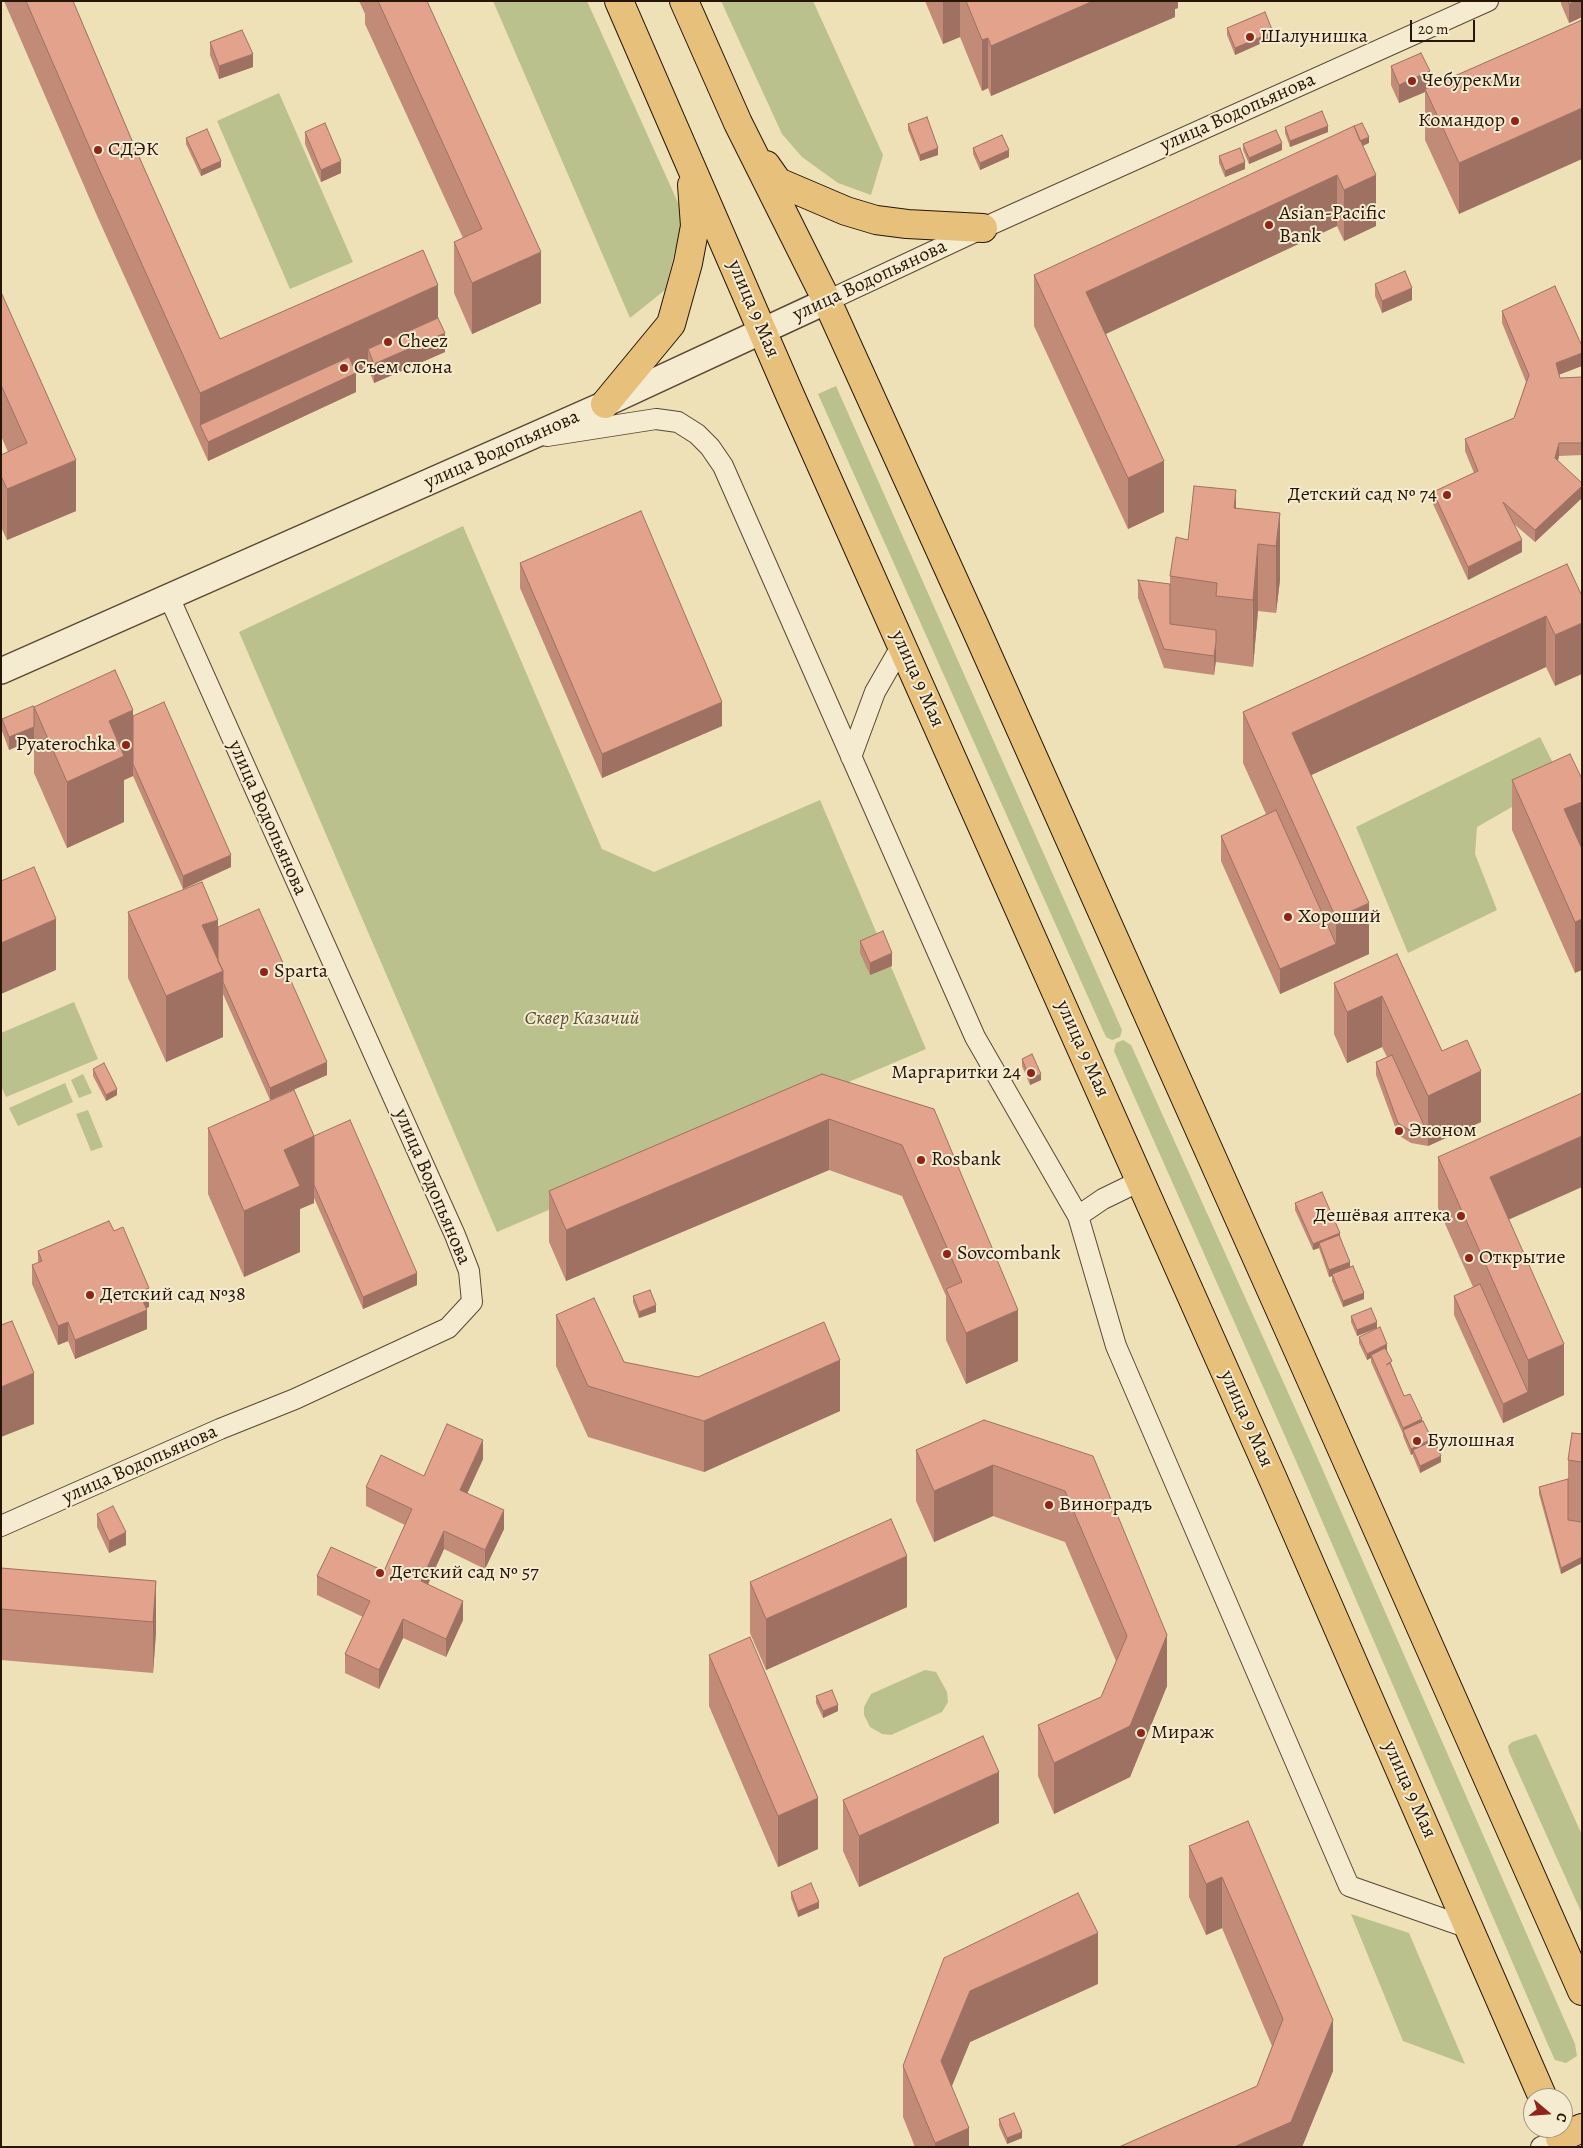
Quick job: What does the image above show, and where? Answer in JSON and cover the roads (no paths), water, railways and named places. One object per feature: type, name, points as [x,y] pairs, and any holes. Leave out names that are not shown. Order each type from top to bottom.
[{"type":"main road","name":"улица 9 Мая","points":[[619,1],[762,332],[1140,1181],[1539,2088]]},
{"type":"main road","points":[[684,1],[738,123],[827,301],[1193,1113],[1582,1991]]},
{"type":"main road","points":[[738,123],[778,182],[846,211],[876,220],[908,224],[983,228]]},
{"type":"main road","points":[[605,404],[671,324],[688,263],[695,226],[691,164]]},
{"type":"street","name":"улица Водопьянова","points":[[1,671],[605,404],[983,228],[1488,1]]},
{"type":"street","points":[[526,439],[656,419],[678,422],[697,434],[710,447],[723,466],[974,1037],[1078,1216],[1116,1346],[1349,1886],[1469,1928]]},
{"type":"street","name":"улица Водопьянова","points":[[1,1526],[220,1429],[295,1399],[448,1328],[472,1302],[469,1272],[456,1235],[169,597]]},
{"type":"street","points":[[851,757],[875,692],[902,644]]},
{"type":"street","points":[[1078,1216],[1103,1200],[1140,1181]]},
{"type":"place","name":"Шалунишка","points":[[1250,37]]},
{"type":"place","name":"ЧебурекМи","points":[[1412,81]]},
{"type":"place","name":"Командор","points":[[1515,121]]},
{"type":"place","name":"СДЭК","points":[[98,150]]},
{"type":"place","name":"Asian-Pacific Bank","points":[[1269,225]]},
{"type":"place","name":"Cheez","points":[[388,342]]},
{"type":"place","name":"Съем слона","points":[[344,368]]},
{"type":"place","name":"Детский сад № 74","points":[[1447,495]]},
{"type":"place","name":"Pyaterochka","points":[[126,745]]},
{"type":"place","name":"Хороший","points":[[1288,917]]},
{"type":"place","name":"Sparta","points":[[264,972]]},
{"type":"place","name":"Маргаритки 24","points":[[1031,1073]]},
{"type":"place","name":"Эконом","points":[[1399,1131]]},
{"type":"place","name":"Rosbank","points":[[921,1160]]},
{"type":"place","name":"Дешёвая аптека","points":[[1461,1216]]},
{"type":"place","name":"Sovcombank","points":[[947,1254]]},
{"type":"place","name":"Открытие","points":[[1469,1258]]},
{"type":"place","name":"Детский сад №38","points":[[90,1295]]},
{"type":"place","name":"Булошная","points":[[1417,1441]]},
{"type":"place","name":"Виноградъ","points":[[1049,1505]]},
{"type":"place","name":"Детский сад № 57","points":[[380,1573]]},
{"type":"place","name":"Мираж","points":[[1141,1733]]},
{"type":"park label","name":"Сквер Казачий","points":[[582,1019]]}]
